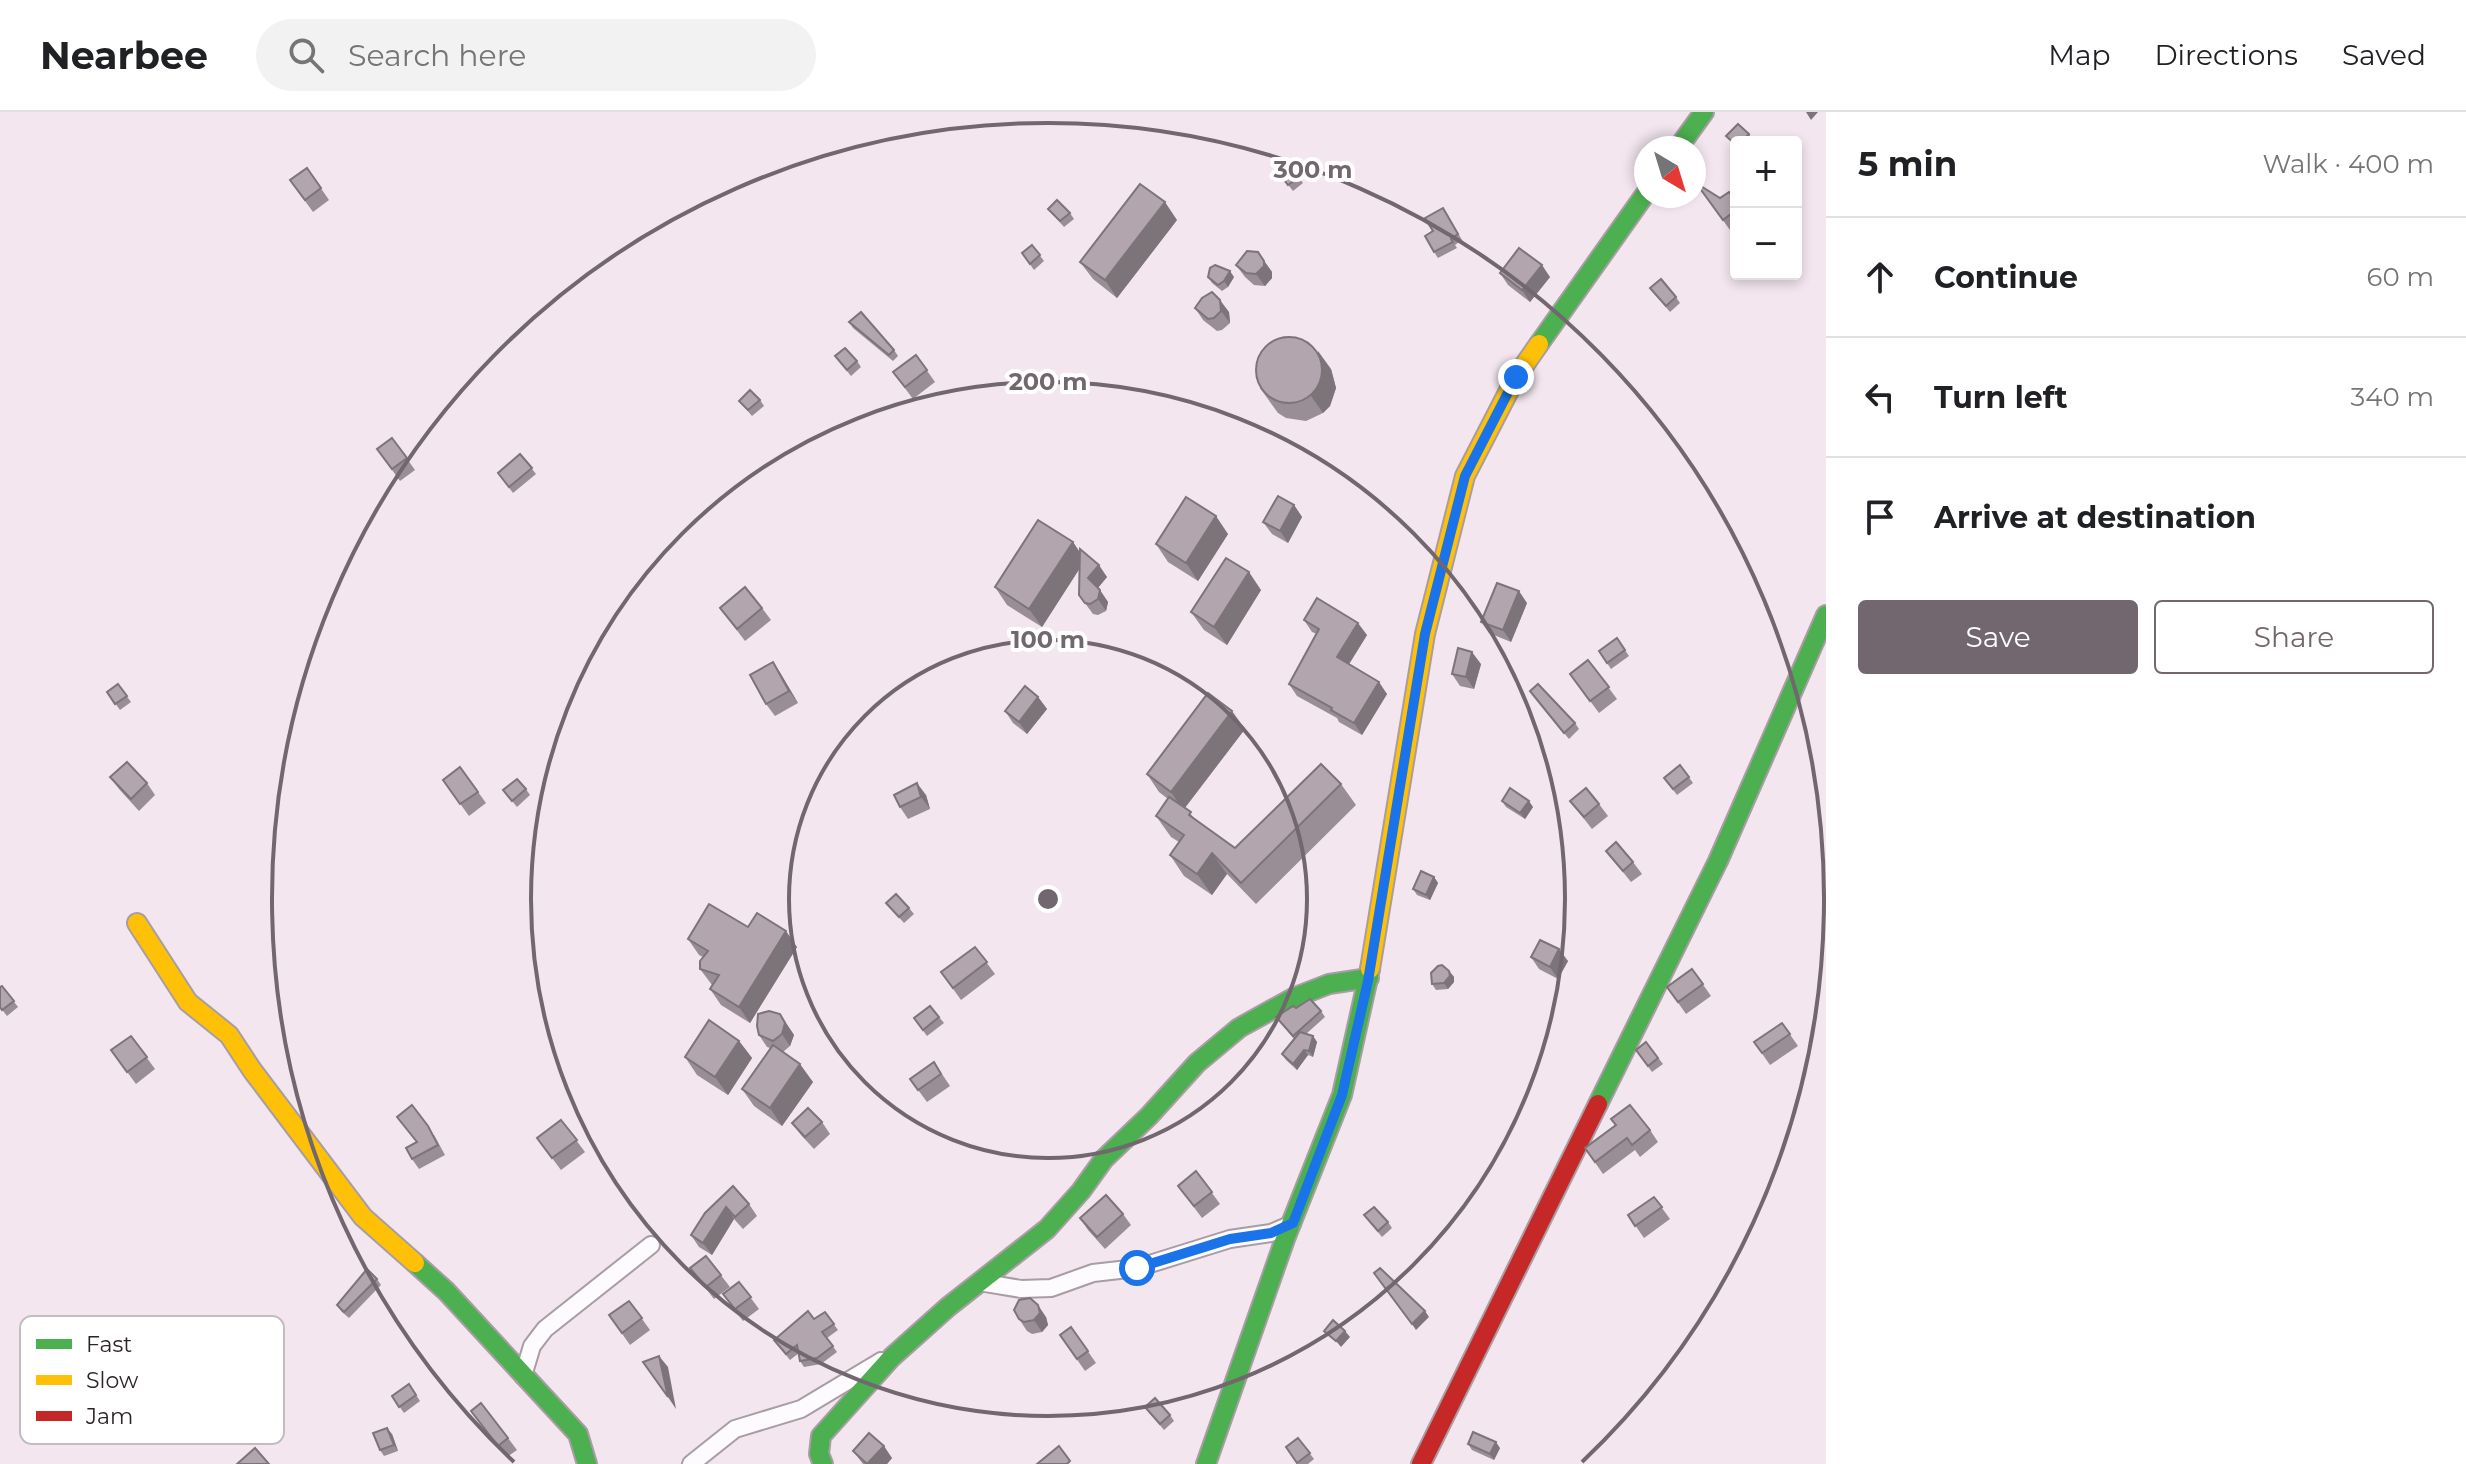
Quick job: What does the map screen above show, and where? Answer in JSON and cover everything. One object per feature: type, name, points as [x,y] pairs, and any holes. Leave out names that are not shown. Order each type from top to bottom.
[{"type":"street","points":[[1687,136],[1704,112]]},
{"type":"street","points":[[1206,1464],[1285,1239],[1342,1095],[1369,978],[1425,634],[1465,476],[1516,377],[1635,208]]},
{"type":"street","points":[[1421,1464],[1718,861],[1826,615]]},
{"type":"street","points":[[137,923],[188,1002],[229,1035],[363,1217],[446,1291],[578,1434],[587,1464]]},
{"type":"street","points":[[823,1464],[819,1454],[821,1436],[892,1357],[979,1282],[1047,1229],[1104,1159],[1149,1116],[1197,1063],[1239,1028],[1293,998],[1329,984],[1369,978]]},
{"type":"street","points":[[979,1282],[1021,1289],[1051,1288],[1093,1273],[1137,1268],[1230,1239],[1271,1233],[1293,1223]]},
{"type":"street","points":[[523,1376],[532,1346],[545,1329],[651,1245]]},
{"type":"street","points":[[691,1464],[735,1429],[801,1409],[892,1357]]},
{"type":"building","points":[[1738,124],[1749,134],[1730,136],[1730,140],[1726,136]]},
{"type":"building","points":[[1287,161],[1299,177],[1288,185],[1276,169]]},
{"type":"building","points":[[307,168],[321,188],[305,200],[290,180]]},
{"type":"building","points":[[1140,184],[1165,202],[1105,280],[1080,262]]},
{"type":"building","points":[[1706,189],[1720,198],[1730,193],[1730,215],[1723,220],[1706,197]]},
{"type":"building","points":[[1057,200],[1070,213],[1060,221],[1048,209]]},
{"type":"building","points":[[1443,208],[1458,234],[1451,239],[1453,242],[1434,252],[1425,236],[1433,231],[1425,218]]},
{"type":"building","points":[[1032,245],[1040,255],[1030,264],[1022,253]]},
{"type":"building","points":[[1519,248],[1542,265],[1522,290],[1500,273]]},
{"type":"building","points":[[1247,251],[1258,252],[1264,261],[1264,266],[1256,274],[1246,273],[1236,265]]},
{"type":"building","points":[[1215,265],[1230,271],[1218,285],[1208,277],[1210,268]]},
{"type":"building","points":[[1661,279],[1676,297],[1666,306],[1650,288]]},
{"type":"building","points":[[1212,292],[1220,300],[1221,311],[1208,319],[1195,308],[1202,298]]},
{"type":"building","points":[[861,312],[894,350],[889,355],[849,322]]},
{"type":"building","points":[[1282,337],[1296,337],[1308,342],[1317,351],[1322,370],[1320,383],[1313,394],[1296,403],[1282,403],[1270,398],[1261,389],[1256,377],[1256,363],[1261,351],[1270,342]]},
{"type":"building","points":[[845,348],[857,361],[847,370],[835,356]]},
{"type":"building","points":[[916,355],[927,370],[905,387],[893,372]]},
{"type":"building","points":[[750,390],[760,400],[748,410],[739,401]]},
{"type":"building","points":[[392,438],[407,458],[392,469],[377,449]]},
{"type":"building","points":[[520,454],[532,468],[509,487],[498,473]]},
{"type":"building","points":[[1278,496],[1294,505],[1280,531],[1263,522]]},
{"type":"building","points":[[1186,497],[1216,516],[1186,563],[1156,544]]},
{"type":"building","points":[[1038,520],[1073,542],[1029,609],[995,587]]},
{"type":"building","points":[[1080,549],[1099,565],[1088,578],[1100,590],[1098,599],[1090,604],[1079,595]]},
{"type":"building","points":[[1226,558],[1249,572],[1214,627],[1191,612]]},
{"type":"building","points":[[1497,583],[1519,591],[1503,630],[1481,622]]},
{"type":"building","points":[[745,587],[762,608],[737,629],[720,608]]},
{"type":"building","points":[[1317,598],[1358,623],[1337,657],[1379,682],[1354,723],[1289,684],[1319,629],[1304,620]]},
{"type":"building","points":[[1617,638],[1625,650],[1607,663],[1599,651]]},
{"type":"building","points":[[1458,648],[1472,652],[1466,677],[1452,674]]},
{"type":"building","points":[[1588,660],[1609,687],[1590,701],[1570,674]]},
{"type":"building","points":[[773,662],[789,691],[766,704],[750,675]]},
{"type":"building","points":[[118,684],[127,696],[115,704],[107,692]]},
{"type":"building","points":[[1538,684],[1575,723],[1564,733],[1530,691]]},
{"type":"building","points":[[1025,686],[1038,697],[1019,722],[1005,711]]},
{"type":"building","points":[[1208,693],[1232,711],[1171,792],[1147,774]]},
{"type":"building","points":[[127,762],[147,783],[131,799],[110,777]]},
{"type":"building","points":[[1321,764],[1341,784],[1241,883],[1212,853],[1197,874],[1170,855],[1184,835],[1156,816],[1169,797],[1235,848]]},
{"type":"building","points":[[1680,765],[1689,777],[1673,789],[1664,778]]},
{"type":"building","points":[[460,767],[478,792],[460,804],[443,780]]},
{"type":"building","points":[[517,779],[526,789],[512,801],[503,790]]},
{"type":"building","points":[[917,783],[921,797],[900,807],[894,795]]},
{"type":"building","points":[[1510,788],[1529,801],[1520,813],[1502,801]]},
{"type":"building","points":[[1586,788],[1599,804],[1584,817],[1570,801]]},
{"type":"building","points":[[1616,842],[1633,862],[1623,871],[1606,851]]},
{"type":"building","points":[[1421,871],[1434,877],[1426,895],[1413,889]]},
{"type":"building","points":[[896,894],[909,908],[899,917],[886,903]]},
{"type":"building","points":[[709,904],[748,927],[757,913],[786,931],[739,1007],[710,989],[719,975],[700,969],[700,961],[708,951],[688,939]]},
{"type":"building","points":[[1540,940],[1559,949],[1550,967],[1531,957]]},
{"type":"building","points":[[975,947],[987,962],[953,988],[941,972]]},
{"type":"building","points":[[1442,965],[1450,976],[1444,983],[1432,984],[1431,973]]},
{"type":"building","points":[[1692,969],[1703,984],[1678,1002],[1667,987]]},
{"type":"building","points":[[0,987],[14,1001],[2,1010]]},
{"type":"building","points":[[1310,999],[1321,1011],[1293,1036],[1276,1017]]},
{"type":"building","points":[[930,1006],[939,1017],[923,1030],[914,1018]]},
{"type":"building","points":[[769,1011],[780,1014],[785,1023],[782,1034],[773,1041],[759,1035],[757,1026],[758,1014]]},
{"type":"building","points":[[709,1020],[739,1041],[715,1077],[685,1057]]},
{"type":"building","points":[[1782,1023],[1790,1034],[1762,1053],[1754,1042]]},
{"type":"building","points":[[1300,1032],[1313,1036],[1309,1051],[1304,1050],[1293,1064],[1282,1054]]},
{"type":"building","points":[[131,1036],[147,1057],[127,1072],[111,1050]]},
{"type":"building","points":[[1646,1042],[1658,1058],[1648,1066],[1636,1050]]},
{"type":"building","points":[[773,1045],[800,1064],[770,1108],[742,1089]]},
{"type":"building","points":[[934,1062],[941,1074],[918,1090],[910,1079]]},
{"type":"building","points":[[412,1105],[438,1145],[412,1159],[406,1148],[417,1142],[397,1117]]},
{"type":"building","points":[[1630,1105],[1650,1130],[1632,1145],[1627,1138],[1595,1162],[1585,1148],[1616,1125],[1611,1119]]},
{"type":"building","points":[[808,1108],[822,1122],[805,1137],[792,1123]]},
{"type":"building","points":[[561,1120],[577,1140],[552,1158],[537,1138]]},
{"type":"building","points":[[1196,1171],[1212,1192],[1194,1206],[1178,1186]]},
{"type":"building","points":[[733,1186],[749,1204],[735,1217],[726,1207],[703,1243],[691,1235],[705,1213]]},
{"type":"building","points":[[1106,1195],[1123,1214],[1097,1237],[1080,1218]]},
{"type":"building","points":[[1654,1197],[1662,1207],[1635,1226],[1628,1215]]},
{"type":"building","points":[[1374,1207],[1388,1222],[1378,1231],[1364,1215]]},
{"type":"building","points":[[706,1256],[721,1275],[706,1287],[690,1268]]},
{"type":"building","points":[[1380,1268],[1425,1311],[1412,1324],[1374,1273]]},
{"type":"building","points":[[367,1269],[377,1279],[344,1312],[337,1305]]},
{"type":"building","points":[[739,1282],[751,1297],[735,1309],[723,1294]]},
{"type":"building","points":[[1030,1298],[1038,1305],[1040,1313],[1034,1320],[1024,1322],[1014,1310],[1019,1300]]},
{"type":"building","points":[[629,1301],[642,1318],[622,1333],[609,1315]]},
{"type":"building","points":[[808,1311],[814,1319],[825,1312],[834,1324],[822,1332],[833,1346],[817,1358],[800,1361],[797,1345],[786,1354],[774,1340]]},
{"type":"building","points":[[1333,1320],[1345,1331],[1336,1341],[1324,1331]]},
{"type":"building","points":[[1071,1327],[1088,1351],[1077,1359],[1060,1335]]},
{"type":"building","points":[[659,1356],[668,1397],[643,1362]]},
{"type":"building","points":[[409,1384],[416,1395],[399,1407],[392,1396]]},
{"type":"building","points":[[1155,1398],[1170,1415],[1160,1424],[1145,1407]]},
{"type":"building","points":[[481,1403],[508,1438],[498,1446],[471,1411]]},
{"type":"building","points":[[387,1428],[394,1445],[380,1450],[373,1433]]},
{"type":"building","points":[[1473,1432],[1496,1442],[1490,1454],[1468,1444]]},
{"type":"building","points":[[869,1433],[884,1446],[867,1464],[853,1451]]},
{"type":"building","points":[[1298,1438],[1310,1453],[1297,1463],[1286,1447]]},
{"type":"building","points":[[1059,1446],[1070,1461],[1067,1464],[1037,1464]]},
{"type":"building","points":[[255,1448],[269,1464],[237,1464]]},
{"type":"traffic: fast","points":[[1687,136],[1704,112]]},
{"type":"traffic: fast","points":[[1539,344],[1635,208]]},
{"type":"traffic: fast","points":[[1598,1104],[1718,861],[1826,615]]},
{"type":"traffic: fast","points":[[1206,1464],[1285,1239],[1342,1095],[1370,969]]},
{"type":"traffic: fast","points":[[823,1464],[819,1454],[821,1436],[892,1357],[948,1307],[1047,1229],[1104,1159],[1149,1116],[1197,1063],[1239,1028],[1293,998],[1329,984],[1369,978]]},
{"type":"traffic: fast","points":[[415,1263],[446,1291],[578,1434],[587,1464]]},
{"type":"traffic: slow","points":[[1370,969],[1425,634],[1465,476],[1516,377],[1539,344]]},
{"type":"traffic: slow","points":[[137,923],[188,1002],[229,1035],[363,1217],[415,1263]]},
{"type":"traffic: jam","points":[[1421,1464],[1598,1104]]},
{"type":"route","points":[[1137,1268],[1230,1239],[1271,1233],[1293,1223],[1342,1095],[1368,981],[1425,634],[1465,476],[1516,377]]}]
